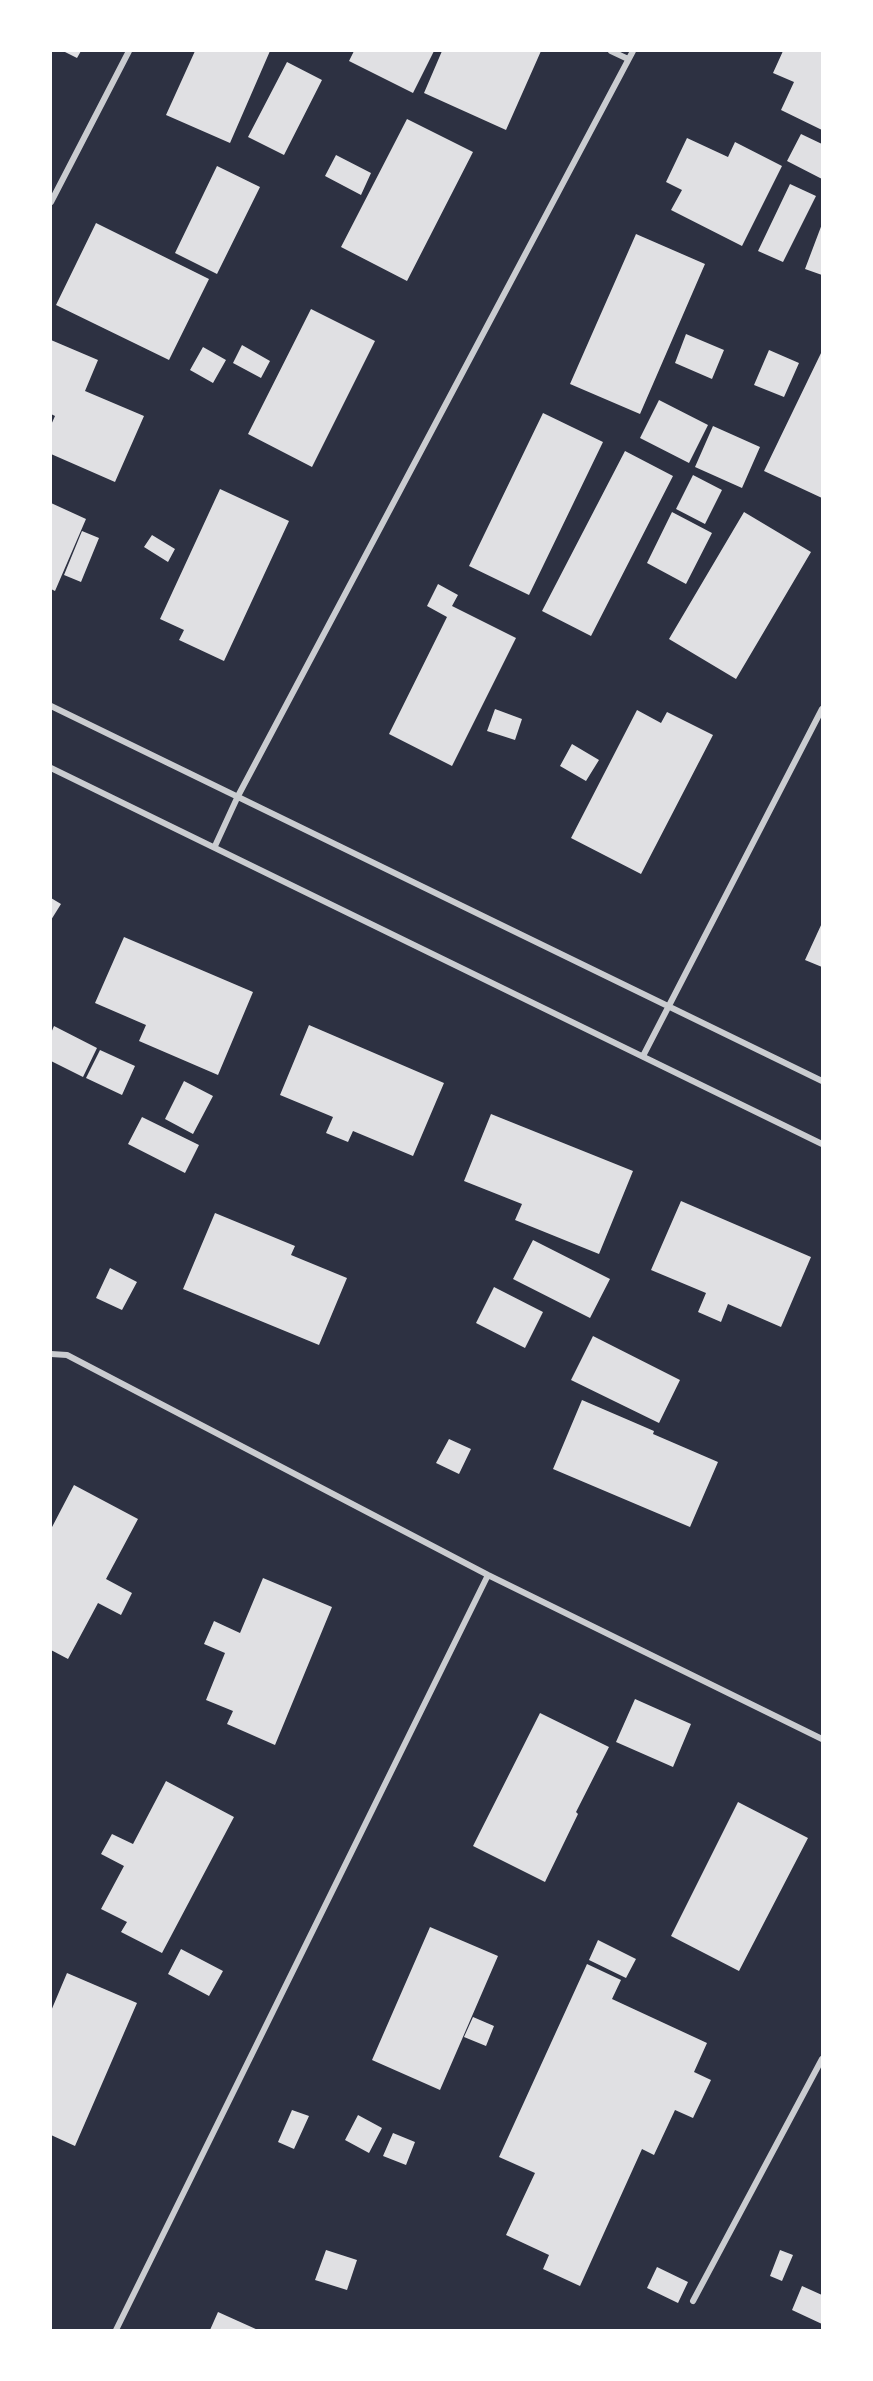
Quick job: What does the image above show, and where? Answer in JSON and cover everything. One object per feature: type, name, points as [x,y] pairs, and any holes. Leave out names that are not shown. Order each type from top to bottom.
[{"type":"street","points":[[51,202],[129,51]]},
{"type":"street","points":[[611,51],[628,59]]},
{"type":"street","points":[[214,846],[238,796],[633,51]]},
{"type":"street","points":[[51,705],[822,1082]]},
{"type":"street","points":[[643,1056],[822,709]]},
{"type":"street","points":[[51,768],[822,1144]]},
{"type":"street","points":[[51,1354],[67,1355],[488,1575],[822,1739]]},
{"type":"street","points":[[116,2330],[488,1575]]},
{"type":"street","points":[[693,2301],[822,2059]]},
{"type":"building","points":[[63,51],[81,51],[77,58]]},
{"type":"building","points":[[195,51],[270,51],[230,143],[166,115]]},
{"type":"building","points":[[354,51],[434,51],[413,93],[349,61]]},
{"type":"building","points":[[442,51],[541,51],[506,130],[424,93]]},
{"type":"building","points":[[783,51],[822,51],[822,130],[781,110],[794,82],[773,73]]},
{"type":"building","points":[[287,62],[322,80],[284,155],[248,137]]},
{"type":"building","points":[[407,119],[473,152],[407,281],[341,247]]},
{"type":"building","points":[[801,134],[822,144],[822,179],[787,161]]},
{"type":"building","points":[[687,138],[728,157],[735,142],[782,166],[742,246],[671,210],[682,190],[666,182]]},
{"type":"building","points":[[336,155],[371,173],[361,195],[325,176]]},
{"type":"building","points":[[217,166],[260,187],[217,274],[175,253]]},
{"type":"building","points":[[790,184],[816,196],[783,262],[758,251]]},
{"type":"building","points":[[96,223],[209,279],[169,360],[56,305]]},
{"type":"building","points":[[822,224],[822,275],[805,269]]},
{"type":"building","points":[[636,234],[705,264],[640,414],[570,384]]},
{"type":"building","points":[[311,309],[375,341],[312,467],[248,434]]},
{"type":"building","points":[[686,334],[724,350],[712,379],[675,363]]},
{"type":"building","points":[[51,340],[98,360],[85,391],[144,416],[115,482],[51,454],[51,425],[55,416],[51,414]]},
{"type":"building","points":[[242,345],[270,361],[261,378],[233,363]]},
{"type":"building","points":[[203,347],[226,360],[213,383],[190,370]]},
{"type":"building","points":[[769,350],[799,363],[784,397],[754,385]]},
{"type":"building","points":[[822,351],[822,498],[764,471]]},
{"type":"building","points":[[659,400],[708,425],[689,463],[640,438]]},
{"type":"building","points":[[543,413],[603,442],[529,595],[469,566]]},
{"type":"building","points":[[713,426],[760,447],[742,488],[695,467]]},
{"type":"building","points":[[625,451],[673,476],[591,636],[542,611]]},
{"type":"building","points":[[693,475],[722,490],[705,524],[676,509]]},
{"type":"building","points":[[220,489],[289,521],[224,661],[179,640],[184,630],[160,619]]},
{"type":"building","points":[[51,503],[86,519],[55,591],[51,589]]},
{"type":"building","points":[[672,512],[712,533],[686,584],[647,563]]},
{"type":"building","points":[[744,512],[811,552],[736,679],[669,639]]},
{"type":"building","points":[[82,531],[99,538],[81,582],[64,575]]},
{"type":"building","points":[[152,535],[175,549],[168,562],[144,547]]},
{"type":"building","points":[[438,584],[458,595],[452,606],[516,638],[452,766],[389,734],[447,617],[427,606]]},
{"type":"building","points":[[495,709],[522,719],[515,740],[487,731]]},
{"type":"building","points":[[637,710],[661,723],[667,712],[713,735],[641,874],[571,838]]},
{"type":"building","points":[[572,744],[599,760],[586,781],[560,766]]},
{"type":"building","points":[[51,898],[61,904],[51,920]]},
{"type":"building","points":[[822,923],[822,967],[805,960]]},
{"type":"building","points":[[124,937],[253,992],[218,1075],[139,1041],[146,1025],[95,1003]]},
{"type":"building","points":[[309,1025],[444,1083],[413,1156],[353,1131],[348,1142],[326,1133],[333,1117],[280,1095]]},
{"type":"building","points":[[54,1026],[97,1048],[83,1077],[51,1061],[51,1033]]},
{"type":"building","points":[[100,1050],[135,1066],[122,1095],[86,1078]]},
{"type":"building","points":[[184,1081],[213,1096],[193,1134],[165,1119]]},
{"type":"building","points":[[491,1114],[633,1171],[599,1254],[515,1220],[522,1204],[464,1181]]},
{"type":"building","points":[[142,1117],[199,1145],[185,1173],[128,1144]]},
{"type":"building","points":[[681,1201],[811,1257],[781,1327],[728,1304],[721,1322],[698,1312],[706,1293],[651,1270]]},
{"type":"building","points":[[215,1213],[295,1246],[291,1255],[347,1278],[319,1345],[183,1289]]},
{"type":"building","points":[[533,1240],[610,1279],[590,1318],[513,1279]]},
{"type":"building","points":[[110,1268],[137,1282],[122,1310],[96,1298]]},
{"type":"building","points":[[494,1287],[543,1312],[525,1348],[476,1323]]},
{"type":"building","points":[[593,1336],[680,1380],[659,1423],[571,1380]]},
{"type":"building","points":[[582,1400],[718,1462],[690,1527],[553,1469]]},
{"type":"building","points":[[449,1439],[471,1449],[459,1474],[436,1463]]},
{"type":"building","points":[[74,1485],[138,1519],[106,1579],[132,1593],[121,1615],[98,1603],[68,1659],[51,1650],[51,1529]]},
{"type":"building","points":[[263,1578],[332,1607],[275,1745],[227,1724],[233,1711],[206,1700],[225,1653],[204,1644],[214,1621],[240,1633]]},
{"type":"building","points":[[635,1699],[691,1724],[673,1767],[616,1742]]},
{"type":"building","points":[[540,1713],[609,1747],[576,1812],[578,1814],[545,1882],[473,1846]]},
{"type":"building","points":[[166,1781],[234,1817],[162,1953],[121,1932],[127,1922],[101,1909],[124,1866],[101,1854],[112,1834],[133,1844]]},
{"type":"building","points":[[738,1802],[808,1838],[739,1971],[671,1936]]},
{"type":"building","points":[[430,1927],[498,1956],[440,2090],[372,2060]]},
{"type":"building","points":[[598,1940],[636,1959],[626,1978],[589,1960]]},
{"type":"building","points":[[181,1949],[223,1971],[209,1996],[168,1974]]},
{"type":"building","points":[[587,1964],[621,1980],[612,1999],[707,2043],[694,2072],[711,2080],[693,2118],[675,2110],[654,2155],[642,2149],[580,2286],[543,2269],[549,2255],[506,2235],[535,2173],[499,2157]]},
{"type":"building","points":[[67,1973],[137,2003],[75,2146],[51,2135],[51,2011]]},
{"type":"building","points":[[473,2017],[494,2026],[486,2046],[464,2037]]},
{"type":"building","points":[[292,2110],[309,2116],[294,2149],[278,2142]]},
{"type":"building","points":[[358,2115],[382,2128],[369,2153],[345,2140]]},
{"type":"building","points":[[393,2133],[415,2142],[406,2165],[383,2156]]},
{"type":"building","points":[[326,2250],[357,2260],[347,2290],[315,2280]]},
{"type":"building","points":[[780,2250],[793,2255],[782,2281],[770,2276]]},
{"type":"building","points":[[657,2267],[688,2282],[678,2303],[647,2288]]},
{"type":"building","points":[[802,2286],[822,2295],[822,2324],[792,2310]]},
{"type":"building","points":[[218,2312],[258,2330],[210,2330]]}]
